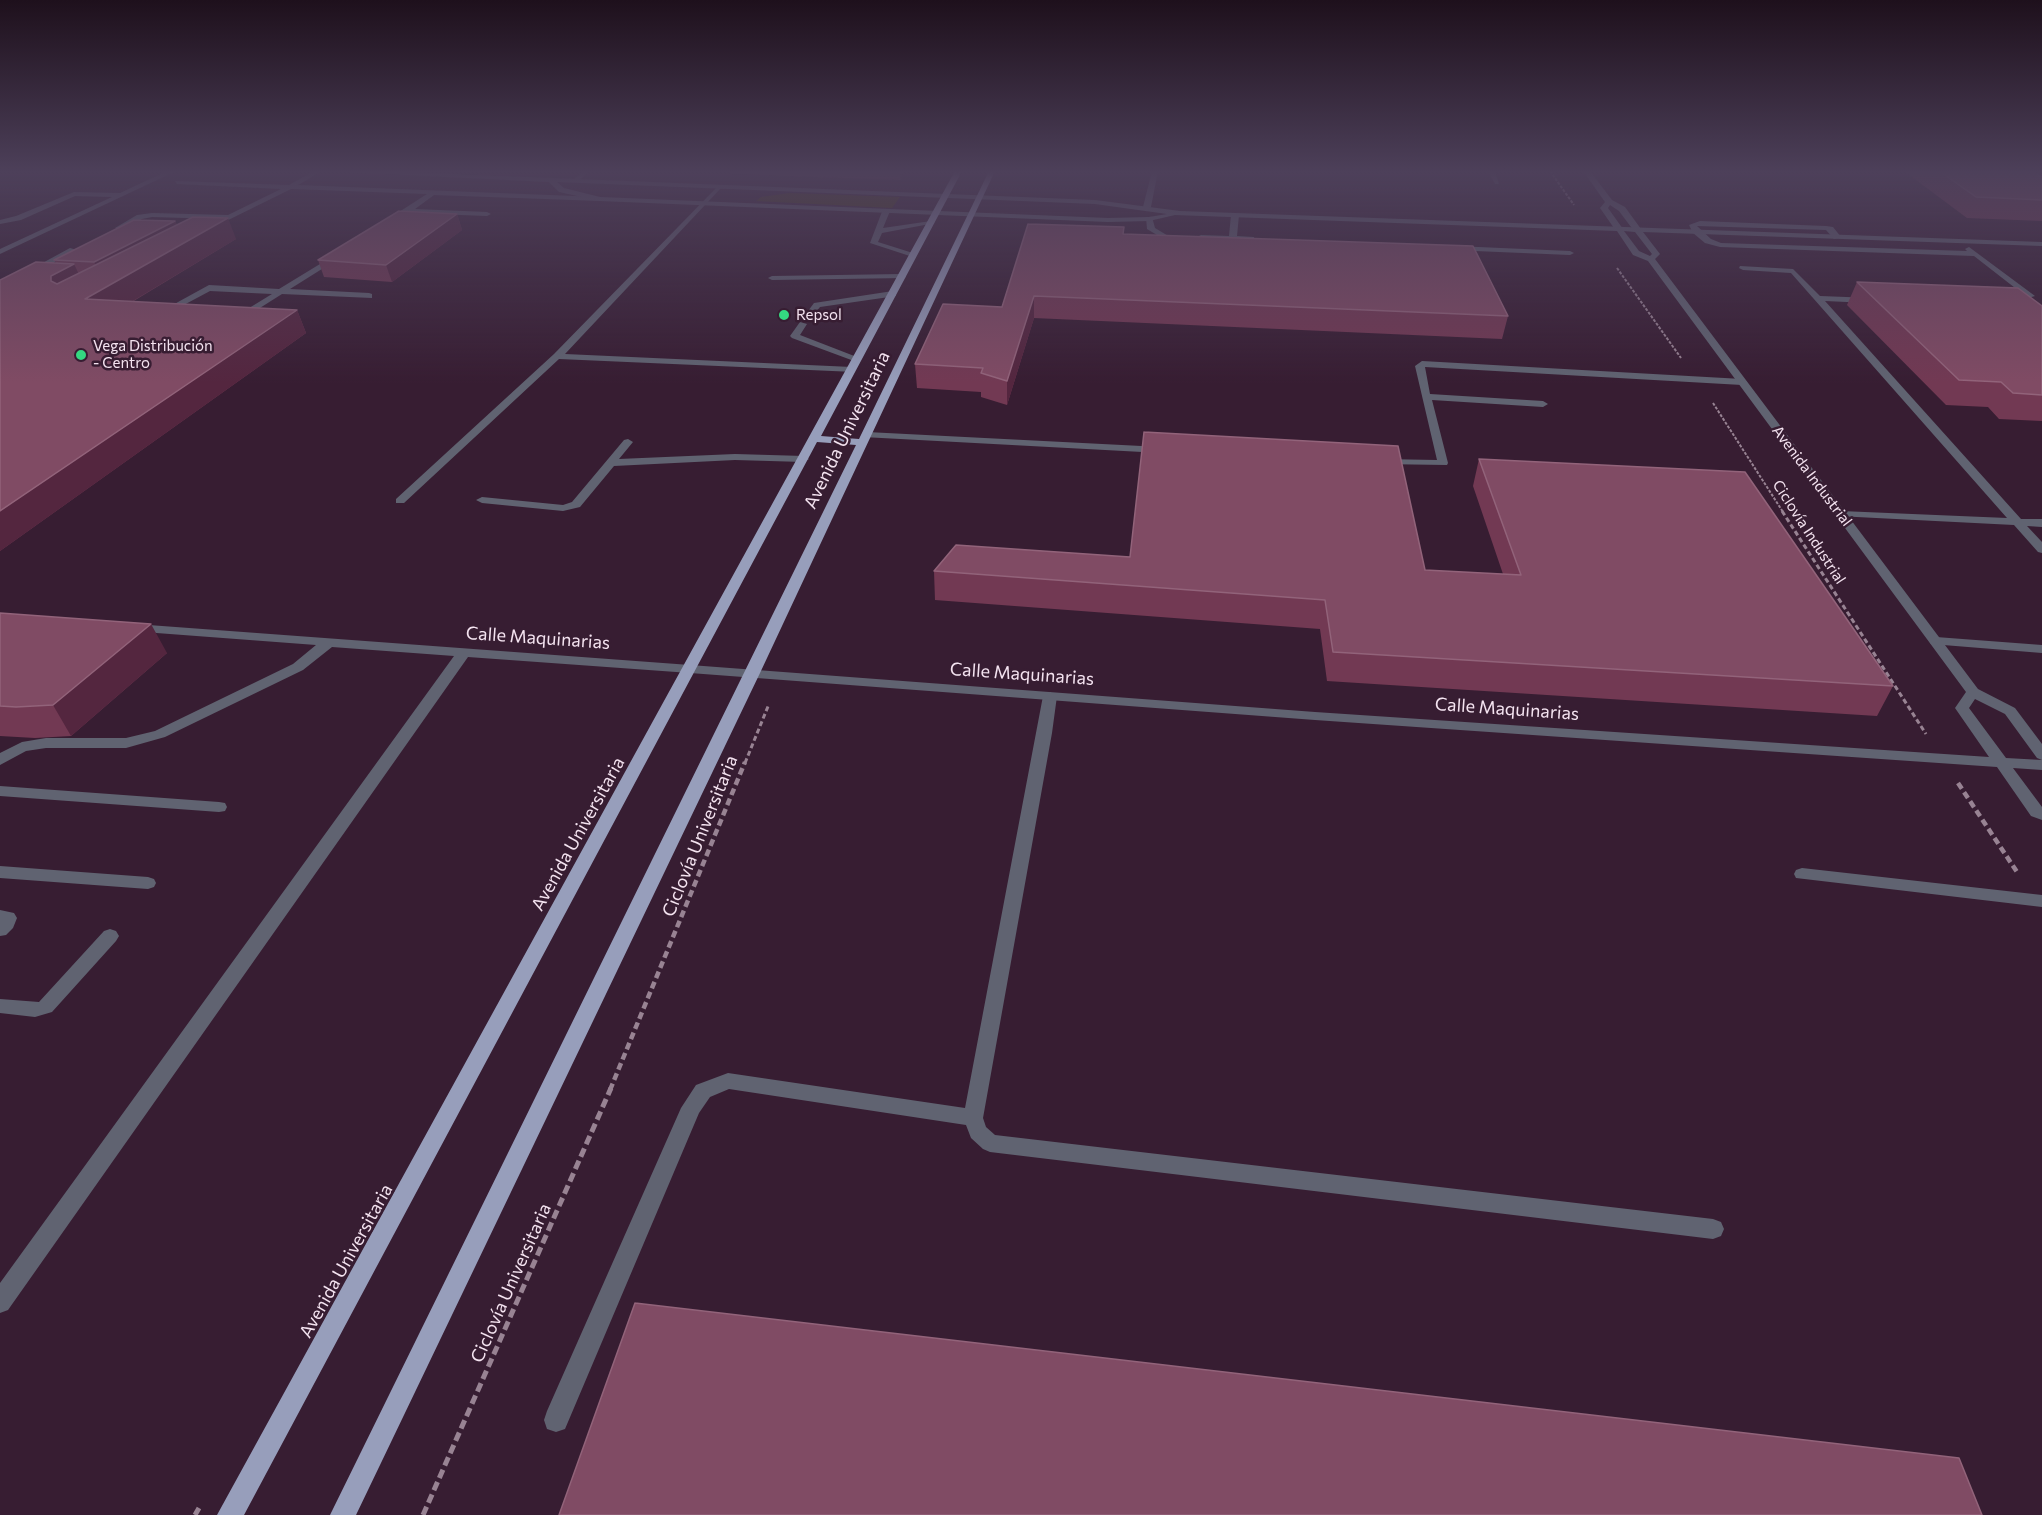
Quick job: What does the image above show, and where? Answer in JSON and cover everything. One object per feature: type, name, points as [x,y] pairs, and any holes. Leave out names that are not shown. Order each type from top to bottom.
[{"type":"main road","name":"Avenida Universitaria","points":[[230,1515],[921,242]]},
{"type":"main road","name":"Avenida Universitaria","points":[[343,1515],[753,673],[959,242]]},
{"type":"main road","points":[[814,440],[865,439]]},
{"type":"street","points":[[0,252],[22,242]]},
{"type":"street","points":[[400,501],[557,356],[667,242]]},
{"type":"street","points":[[875,242],[913,256]]},
{"type":"street","points":[[1166,242],[1167,253]]},
{"type":"street","name":"Avenida Industrial","points":[[1628,242],[1636,253],[1651,259],[1973,692],[2010,711],[2042,754]]},
{"type":"street","name":"Avenida Industrial","points":[[1647,242],[1656,254],[1651,259]]},
{"type":"street","points":[[1710,242],[1720,245],[1976,254]]},
{"type":"street","points":[[1961,242],[2031,296]]},
{"type":"street","points":[[1979,242],[2042,244]]},
{"type":"street","points":[[38,280],[27,276],[78,248]]},
{"type":"street","points":[[244,315],[349,248]]},
{"type":"street","points":[[1442,248],[1570,253]]},
{"type":"street","points":[[1743,267],[1793,271],[1932,429],[2042,549]]},
{"type":"street","points":[[772,278],[902,276]]},
{"type":"street","points":[[162,313],[209,288],[369,296]]},
{"type":"street","points":[[854,364],[795,336],[817,305],[893,294]]},
{"type":"street","points":[[2008,295],[2042,297]]},
{"type":"street","points":[[1818,298],[1876,300]]},
{"type":"street","points":[[557,356],[854,364]]},
{"type":"street","points":[[1365,461],[1443,463],[1420,366],[1428,364],[1742,382]]},
{"type":"street","points":[[1426,397],[1543,404]]},
{"type":"street","points":[[865,439],[1174,451]]},
{"type":"street","points":[[482,500],[570,507],[576,505],[628,442]]},
{"type":"street","points":[[611,463],[735,457],[804,459]]},
{"type":"street","points":[[1841,514],[2042,523]]},
{"type":"street","name":"Calle Maquinarias","points":[[118,626],[782,674],[1050,696],[2042,765]]},
{"type":"street","points":[[1936,641],[2042,649]]},
{"type":"street","points":[[0,760],[22,747],[46,743],[126,743],[160,734],[298,667],[329,642]]},
{"type":"street","points":[[0,1302],[464,652]]},
{"type":"street","points":[[1973,692],[1962,708],[2037,812],[2042,815]]},
{"type":"street","points":[[1050,696],[973,1118],[978,1132],[990,1143],[1713,1229]]},
{"type":"street","points":[[0,791],[219,807]]},
{"type":"street","points":[[0,872],[147,883]]},
{"type":"street","points":[[1802,874],[2039,900]]},
{"type":"street","points":[[0,916],[8,918],[7,923],[0,930]]},
{"type":"street","points":[[0,1006],[35,1010],[45,1007],[111,936]]},
{"type":"street","points":[[556,1420],[691,1108],[703,1091],[728,1081],[973,1118]]},
{"type":"path","name":"Ciclovía Industrial","points":[[1616,265],[1724,419],[1941,758],[2039,900]]},
{"type":"path","name":"Ciclovía Universitaria","points":[[423,1515],[601,1112],[782,674]]},
{"type":"building","points":[[91,242],[134,242],[94,262],[54,260]]},
{"type":"building","points":[[143,242],[186,242],[85,299],[297,310],[0,511],[0,280],[36,262],[74,264],[51,276],[51,281],[57,284]]},
{"type":"building","points":[[348,242],[418,242],[386,265],[318,260]]},
{"type":"building","points":[[1022,242],[1348,242],[1473,246],[1508,316],[1034,296],[1007,381],[981,373],[983,368],[915,364],[943,304],[1002,307]]},
{"type":"building","points":[[1857,282],[2018,288],[2042,306],[2042,395],[2013,393],[2001,382],[1959,380]]},
{"type":"building","points":[[1144,432],[1398,446],[1425,570],[1521,575],[1479,459],[1745,472],[1893,686],[1333,652],[1325,600],[934,571],[956,545],[1130,557]]},
{"type":"building","points":[[0,613],[151,624],[53,705],[0,706]]},
{"type":"building","points":[[635,1303],[1959,1458],[1982,1515],[559,1515]]},
{"type":"place","name":"Repsol","points":[[784,315]]},
{"type":"place","name":"Vega Distribución - Centro","points":[[81,355]]}]
